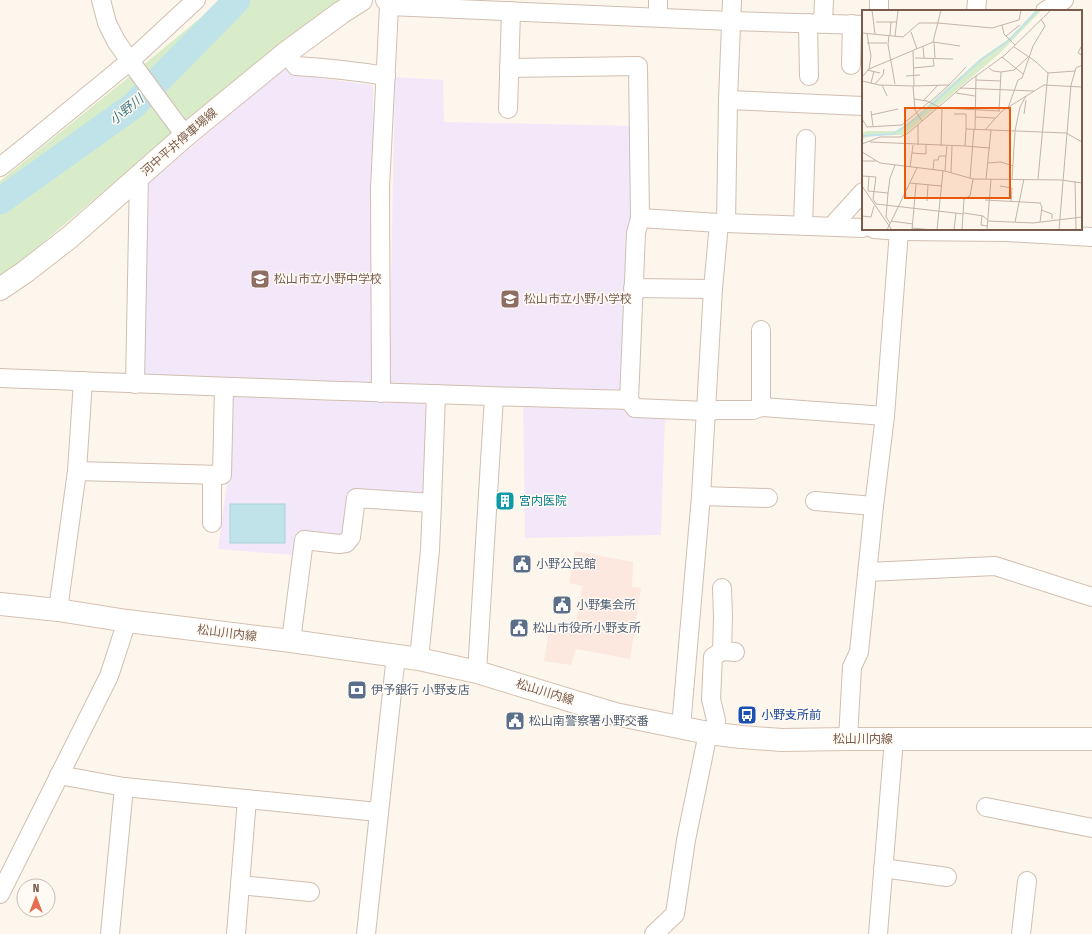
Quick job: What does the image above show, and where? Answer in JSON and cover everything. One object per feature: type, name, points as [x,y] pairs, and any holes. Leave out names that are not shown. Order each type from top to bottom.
[{"type":"main road","name":"河中平井停車場線","points":[[0,289],[25,272],[70,237],[139,176],[182,130],[286,52],[359,0]]},
{"type":"main road","name":"松山川内線","points":[[0,604],[58,610],[127,621],[291,641],[419,659],[477,672],[615,714],[681,728],[740,737],[782,740],[1092,740]]},
{"type":"street","points":[[101,0],[107,23],[116,41],[182,130]]},
{"type":"street","points":[[0,167],[132,64],[196,0]]},
{"type":"street","points":[[681,728],[701,496],[713,290],[722,223],[732,0]]},
{"type":"street","points":[[809,76],[816,23],[824,0]]},
{"type":"street","points":[[976,10],[977,0]]},
{"type":"street","points":[[1047,10],[1064,0]]},
{"type":"street","points":[[381,392],[380,188],[386,76],[387,3],[511,11],[555,6],[658,9],[731,21],[858,25],[851,65]]},
{"type":"street","points":[[508,109],[511,11]]},
{"type":"street","points":[[286,52],[296,66],[344,70],[386,76]]},
{"type":"street","points":[[509,68],[638,66],[640,218],[636,233],[629,400],[635,408],[706,411],[753,410],[761,407],[885,416]]},
{"type":"street","points":[[728,100],[862,106]]},
{"type":"street","points":[[803,225],[806,139]]},
{"type":"street","points":[[135,384],[139,176]]},
{"type":"street","points":[[832,226],[862,193]]},
{"type":"street","points":[[640,218],[722,223],[862,228]]},
{"type":"street","points":[[886,230],[1006,231],[1092,237]]},
{"type":"street","points":[[848,739],[852,667],[860,652],[874,506],[885,416],[899,231]]},
{"type":"street","points":[[633,288],[713,290]]},
{"type":"street","points":[[761,330],[761,407]]},
{"type":"street","points":[[0,378],[494,397],[629,400]]},
{"type":"street","points":[[58,610],[76,471],[83,381]]},
{"type":"street","points":[[76,471],[212,476],[222,475],[224,387]]},
{"type":"street","points":[[419,659],[430,550],[436,394]]},
{"type":"street","points":[[477,672],[494,397]]},
{"type":"street","points":[[212,476],[212,523]]},
{"type":"street","points":[[701,496],[768,498]]},
{"type":"street","points":[[291,641],[304,540],[339,544],[346,543],[351,537],[356,498],[432,503]]},
{"type":"street","points":[[815,501],[874,506]]},
{"type":"street","points":[[868,572],[995,566],[1092,597]]},
{"type":"street","points":[[654,934],[675,914],[686,840],[716,720],[711,699],[713,657],[728,651],[723,617],[722,588]]},
{"type":"street","points":[[0,894],[109,676],[127,621]]},
{"type":"street","points":[[366,934],[396,655]]},
{"type":"street","points":[[878,934],[894,739]]},
{"type":"street","points":[[59,775],[124,787],[378,812]]},
{"type":"street","points":[[110,934],[124,787]]},
{"type":"street","points":[[236,934],[247,799]]},
{"type":"street","points":[[986,807],[1092,828]]},
{"type":"street","points":[[883,868],[946,877]]},
{"type":"street","points":[[1021,934],[1027,881]]},
{"type":"street","points":[[240,885],[310,892]]},
{"type":"shaded area","name":"松山市立小野中学校","points":[[284,68],[296,75],[373,85],[376,398],[421,402],[428,407],[425,497],[351,490],[345,533],[337,537],[298,533],[292,555],[218,549],[227,483],[232,379],[143,375],[149,183]]},
{"type":"shaded area","name":"松山市立小野小学校","points":[[395,77],[443,80],[444,122],[636,126],[634,214],[623,409],[665,417],[661,535],[525,538],[523,392],[389,384]]},
{"type":"shaded area","points":[[575,551],[633,562],[632,587],[641,588],[630,659],[576,649],[571,665],[544,661],[550,625],[575,627],[582,586],[569,583]]},
{"type":"green space","points":[[222,0],[346,0],[163,141],[0,279],[0,181]]},
{"type":"water","points":[[230,504],[285,504],[285,543],[230,543]]},
{"type":"waterway","name":"小野川","points":[[0,201],[133,106],[237,0]]},
{"type":"place","name":"松山市立小野中学校","points":[[260,279]]},
{"type":"place","name":"松山市立小野小学校","points":[[510,299]]},
{"type":"place","name":"宮内医院","points":[[505,501]]},
{"type":"place","name":"小野公民館","points":[[522,564]]},
{"type":"place","name":"小野集会所","points":[[562,605]]},
{"type":"place","name":"松山市役所小野支所","points":[[519,628]]},
{"type":"place","name":"伊予銀行 小野支店","points":[[357,690]]},
{"type":"place","name":"小野支所前","points":[[747,715]]},
{"type":"place","name":"松山南警察署小野交番","points":[[515,721]]}]
